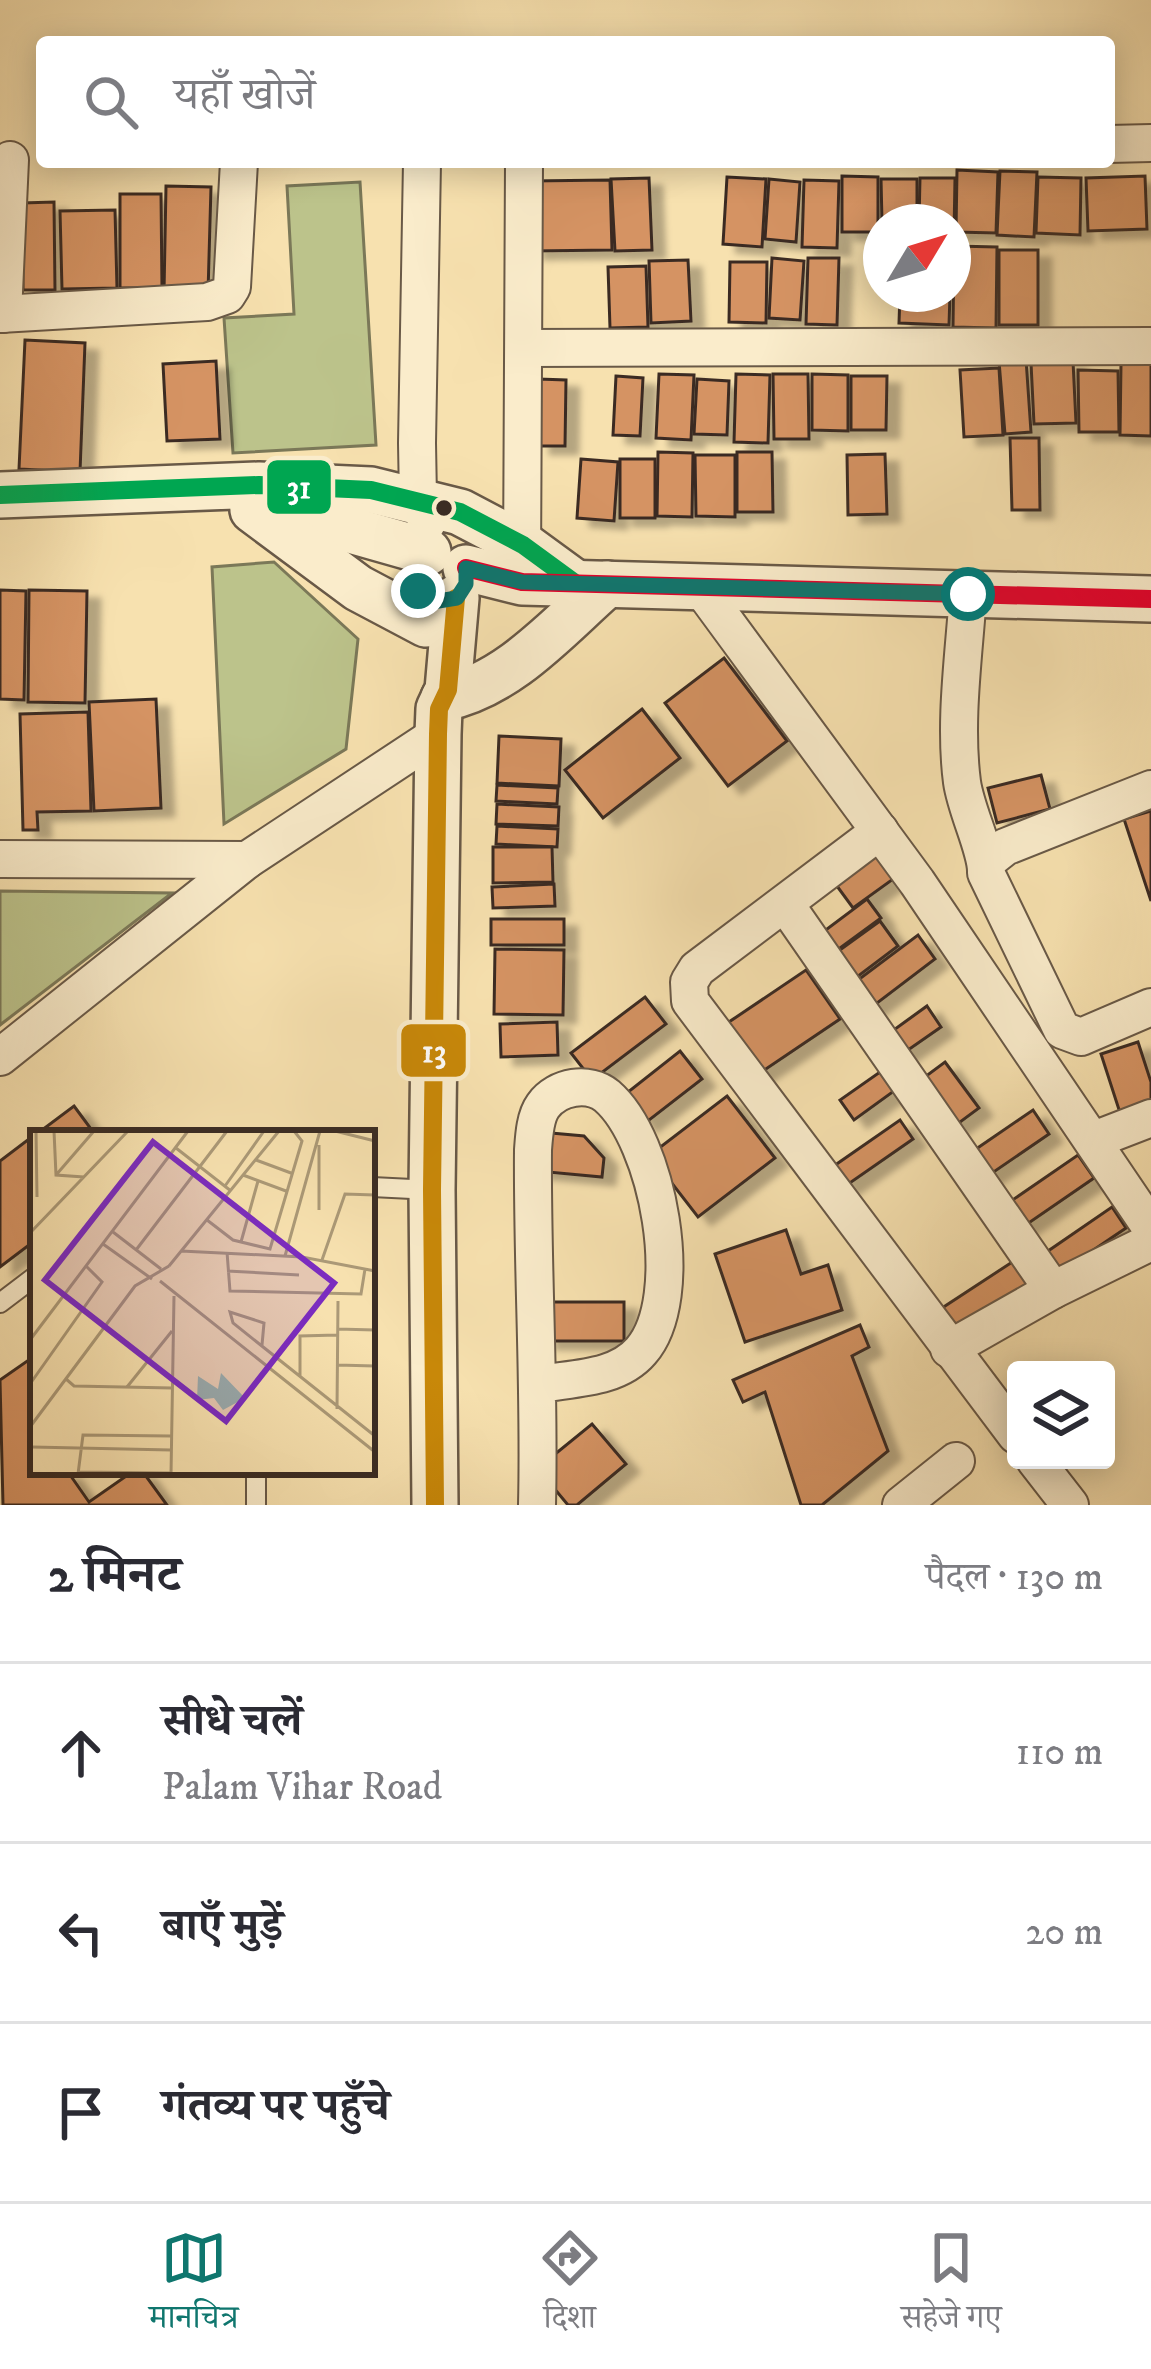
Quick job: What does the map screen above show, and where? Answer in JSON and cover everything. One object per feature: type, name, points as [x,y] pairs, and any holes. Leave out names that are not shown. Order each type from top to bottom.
[{"type":"street","points":[[1115,144],[1151,143]]},
{"type":"street","points":[[17,160],[2,314],[207,302],[227,296],[232,287],[238,168]]},
{"type":"street","points":[[422,168],[418,499],[440,581],[429,692],[440,714],[432,1190],[435,1505]]},
{"type":"street","points":[[522,563],[524,168]]},
{"type":"street","points":[[524,348],[1151,346]]},
{"type":"street","points":[[0,495],[223,493],[333,486],[418,499],[460,512],[522,563],[591,583],[1151,599]]},
{"type":"street","points":[[223,493],[358,588],[440,581],[522,563]]},
{"type":"street","points":[[223,493],[440,581]]},
{"type":"street","points":[[0,1057],[247,860],[470,692],[495,680],[591,583]]},
{"type":"street","points":[[700,587],[880,830],[1151,1228]]},
{"type":"street","points":[[968,594],[962,777],[967,813],[986,873],[1062,1030],[1081,1037],[1151,1007]]},
{"type":"street","points":[[986,862],[1005,847],[1151,789]]},
{"type":"street","points":[[880,830],[697,969],[689,982],[690,1001],[1007,1423]]},
{"type":"street","points":[[0,859],[247,860]]},
{"type":"street","points":[[785,905],[1053,1290]]},
{"type":"street","points":[[537,1505],[536,1123],[542,1106],[579,1085],[603,1092],[623,1113],[647,1168],[664,1248],[662,1310],[643,1350],[614,1371],[540,1384]]},
{"type":"street","points":[[1094,1140],[1151,1118]]},
{"type":"street","points":[[950,1349],[1053,1290],[1151,1242]]},
{"type":"street","points":[[901,1505],[956,1461]]},
{"type":"street","points":[[1042,1469],[1070,1505]]},
{"type":"lane","points":[[375,1187],[432,1190]]},
{"type":"lane","points":[[0,1303],[30,1280]]},
{"type":"green space","points":[[360,182],[376,445],[233,453],[224,318],[294,314],[287,186]]},
{"type":"green space","points":[[274,562],[358,639],[346,749],[224,824],[212,567]]},
{"type":"green space","points":[[0,891],[172,893],[0,1025]]},
{"type":"building","points":[[957,170],[998,172],[996,233],[971,232],[971,204],[956,204]]},
{"type":"building","points":[[1000,171],[1037,172],[1034,237],[997,235]]},
{"type":"building","points":[[842,176],[878,177],[878,204],[863,204],[863,232],[842,232]]},
{"type":"building","points":[[1145,176],[1147,229],[1088,231],[1086,178]]},
{"type":"building","points":[[727,177],[766,179],[762,247],[723,244]]},
{"type":"building","points":[[1038,177],[1081,178],[1080,235],[1036,233]]},
{"type":"building","points":[[649,178],[652,250],[615,251],[611,179]]},
{"type":"building","points":[[920,178],[955,178],[955,204],[919,204]]},
{"type":"building","points":[[769,179],[800,182],[796,242],[765,239]]},
{"type":"building","points":[[881,179],[917,179],[917,204],[882,204]]},
{"type":"building","points":[[610,180],[612,250],[531,251],[530,181]]},
{"type":"building","points":[[804,180],[839,181],[837,248],[802,247]]},
{"type":"building","points":[[166,186],[211,187],[208,293],[164,292]]},
{"type":"building","points":[[120,194],[161,194],[162,288],[120,288]]},
{"type":"building","points":[[54,202],[55,290],[23,290],[22,203]]},
{"type":"building","points":[[115,210],[117,288],[62,289],[60,211]]},
{"type":"building","points":[[971,246],[997,247],[996,328],[953,327],[953,312],[971,312]]},
{"type":"building","points":[[999,250],[1038,250],[1038,325],[999,325]]},
{"type":"building","points":[[772,258],[804,261],[800,320],[769,318]]},
{"type":"building","points":[[808,258],[839,258],[837,325],[806,324]]},
{"type":"building","points":[[688,260],[691,321],[651,323],[649,261]]},
{"type":"building","points":[[730,262],[767,262],[766,323],[729,322]]},
{"type":"building","points":[[646,266],[648,327],[610,328],[608,267]]},
{"type":"building","points":[[899,312],[949,312],[949,325],[899,323]]},
{"type":"building","points":[[25,340],[85,343],[80,472],[19,469]]},
{"type":"building","points":[[1026,359],[1031,432],[1005,434],[999,361]]},
{"type":"building","points":[[216,361],[220,439],[167,441],[163,364]]},
{"type":"building","points":[[1073,361],[1076,423],[1034,424],[1031,363]]},
{"type":"building","points":[[1121,364],[1151,364],[1151,436],[1120,435]]},
{"type":"building","points":[[999,368],[1003,435],[964,437],[960,370]]},
{"type":"building","points":[[1078,370],[1118,371],[1119,432],[1079,432]]},
{"type":"building","points":[[659,374],[694,375],[691,440],[656,438]]},
{"type":"building","points":[[736,374],[770,375],[768,443],[734,442]]},
{"type":"building","points":[[773,374],[808,374],[809,439],[774,439]]},
{"type":"building","points":[[812,374],[848,375],[848,431],[812,430]]},
{"type":"building","points":[[616,376],[643,378],[640,436],[613,435]]},
{"type":"building","points":[[851,376],[887,376],[886,430],[851,430]]},
{"type":"building","points":[[538,379],[566,380],[565,446],[537,446]]},
{"type":"building","points":[[697,379],[729,381],[727,435],[694,434]]},
{"type":"building","points":[[1010,438],[1039,438],[1040,510],[1012,510]]},
{"type":"building","points":[[658,452],[693,453],[692,517],[657,516]]},
{"type":"building","points":[[737,452],[772,452],[773,512],[737,512]]},
{"type":"building","points":[[885,454],[887,514],[848,515],[847,455]]},
{"type":"building","points":[[695,455],[735,455],[735,517],[696,516]]},
{"type":"building","points":[[581,459],[618,462],[614,521],[577,518]]},
{"type":"building","points":[[620,459],[655,459],[655,518],[620,518]]},
{"type":"building","points":[[0,590],[26,591],[24,700],[0,699]]},
{"type":"building","points":[[29,590],[87,591],[85,703],[28,702]]},
{"type":"building","points":[[724,658],[787,741],[728,786],[665,703]]},
{"type":"building","points":[[156,699],[161,808],[94,811],[89,702]]},
{"type":"building","points":[[642,709],[680,758],[603,818],[565,770]]},
{"type":"building","points":[[88,712],[91,811],[37,812],[38,830],[23,830],[20,714]]},
{"type":"building","points":[[499,736],[561,739],[559,786],[497,783]]},
{"type":"building","points":[[1041,775],[1050,809],[997,823],[988,788]]},
{"type":"building","points":[[497,785],[558,788],[557,804],[496,801]]},
{"type":"building","points":[[497,804],[559,807],[558,826],[496,824]]},
{"type":"building","points":[[1151,811],[1151,901],[1124,819]]},
{"type":"building","points":[[497,826],[558,829],[557,847],[496,844]]},
{"type":"building","points":[[493,847],[552,847],[553,882],[493,883]]},
{"type":"building","points":[[877,851],[896,877],[853,908],[834,882]]},
{"type":"building","points":[[554,884],[555,906],[493,908],[492,887]]},
{"type":"building","points":[[867,899],[881,918],[825,959],[811,941]]},
{"type":"building","points":[[491,919],[564,919],[564,945],[491,945]]},
{"type":"building","points":[[880,921],[898,946],[845,986],[826,960]]},
{"type":"building","points":[[918,935],[935,959],[864,1013],[846,989]]},
{"type":"building","points":[[495,949],[564,950],[563,1015],[494,1014]]},
{"type":"building","points":[[806,970],[840,1019],[757,1075],[723,1026]]},
{"type":"building","points":[[645,997],[666,1024],[592,1080],[571,1053]]},
{"type":"building","points":[[927,1006],[941,1027],[898,1057],[884,1037]]},
{"type":"building","points":[[557,1022],[558,1055],[501,1057],[500,1024]]},
{"type":"building","points":[[1138,1042],[1151,1082],[1151,1110],[1122,1119],[1101,1054]]},
{"type":"building","points":[[680,1051],[702,1079],[644,1124],[623,1096]]},
{"type":"building","points":[[945,1062],[979,1108],[948,1131],[914,1085]]},
{"type":"building","points":[[880,1072],[894,1091],[854,1120],[840,1100]]},
{"type":"building","points":[[727,1096],[775,1158],[698,1217],[650,1155]]},
{"type":"building","points":[[74,1106],[92,1130],[42,1130]]},
{"type":"building","points":[[1033,1110],[1049,1134],[979,1182],[963,1158]]},
{"type":"building","points":[[900,1120],[913,1139],[844,1187],[831,1168]]},
{"type":"building","points":[[540,1132],[584,1136],[604,1158],[602,1177],[537,1171]]},
{"type":"building","points":[[30,1138],[30,1244],[0,1267],[0,1161]]},
{"type":"building","points":[[1078,1155],[1094,1178],[1017,1231],[1001,1208]]},
{"type":"building","points":[[1112,1207],[1126,1228],[1049,1280],[1035,1260]]},
{"type":"building","points":[[786,1230],[801,1274],[828,1265],[842,1310],[745,1342],[715,1254]]},
{"type":"building","points":[[1026,1253],[1042,1277],[952,1336],[936,1312]]},
{"type":"building","points":[[543,1302],[624,1302],[624,1341],[543,1341]]},
{"type":"building","points":[[860,1325],[869,1347],[852,1356],[888,1451],[822,1505],[801,1505],[765,1392],[743,1402],[733,1380]]},
{"type":"building","points":[[30,1359],[30,1475],[70,1475],[89,1502],[128,1475],[145,1475],[167,1505],[3,1505],[0,1380]]},
{"type":"building","points":[[592,1424],[626,1464],[577,1505],[568,1505],[548,1481],[549,1459]]},
{"type":"transit line","name":"31","points":[[0,495],[259,485],[371,490],[460,512],[523,545],[575,583]]},
{"type":"transit line","points":[[466,568],[522,582],[1151,599]]},
{"type":"transit line","name":"13","points":[[435,1505],[432,1190],[438,734],[439,709],[448,690],[456,598]]},
{"type":"route","points":[[418,591],[432,602],[457,598],[466,584],[466,568],[522,582],[968,594]]}]
